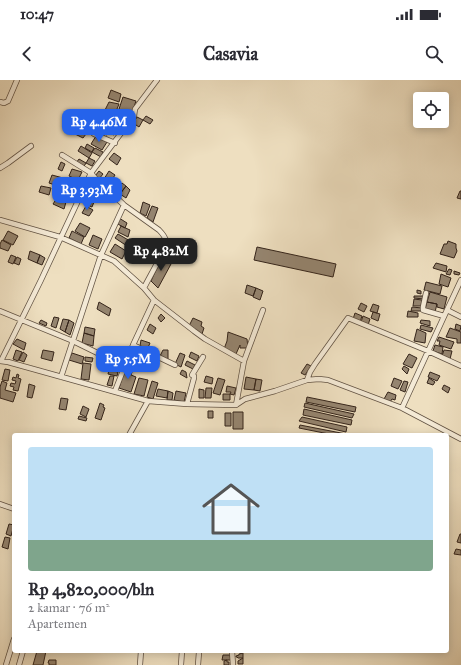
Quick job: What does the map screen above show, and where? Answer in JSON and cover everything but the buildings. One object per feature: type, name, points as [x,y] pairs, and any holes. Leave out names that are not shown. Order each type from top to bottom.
[{"type":"street","points":[[0,102],[4,103],[8,101],[17,80]]},
{"type":"street","points":[[157,80],[135,109],[134,116],[115,143],[91,173],[22,320],[1,361],[148,401],[187,404],[236,405],[245,399],[307,380],[328,380],[402,408],[461,439]]},
{"type":"street","points":[[94,134],[115,143]]},
{"type":"street","points":[[0,168],[31,146]]},
{"type":"street","points":[[62,155],[91,173],[99,183],[124,205],[164,235],[166,242],[164,249],[144,288]]},
{"type":"street","points":[[61,377],[101,255],[124,205]]},
{"type":"street","points":[[0,220],[60,237],[114,261],[144,288],[154,300],[205,339],[244,361]]},
{"type":"street","points":[[402,408],[461,280]]},
{"type":"street","points":[[426,293],[423,310],[444,316]]},
{"type":"street","points":[[115,391],[133,345],[154,300]]},
{"type":"street","points":[[236,405],[244,361],[263,310]]},
{"type":"street","points":[[447,310],[461,317]]},
{"type":"street","points":[[0,312],[73,341],[124,366]]},
{"type":"street","points":[[307,380],[315,364],[348,318],[461,366]]},
{"type":"street","points":[[133,345],[175,365]]},
{"type":"street","points":[[187,404],[194,378],[192,375],[202,357]]},
{"type":"street","points":[[130,433],[148,401]]},
{"type":"street","points":[[0,504],[12,508]]},
{"type":"street","points":[[6,665],[12,646]]},
{"type":"street","points":[[19,665],[22,653]]},
{"type":"street","points":[[140,665],[141,653]]},
{"type":"street","points":[[181,665],[182,653]]},
{"type":"street","points":[[198,665],[199,653]]},
{"type":"street","points":[[232,653],[233,665]]}]
